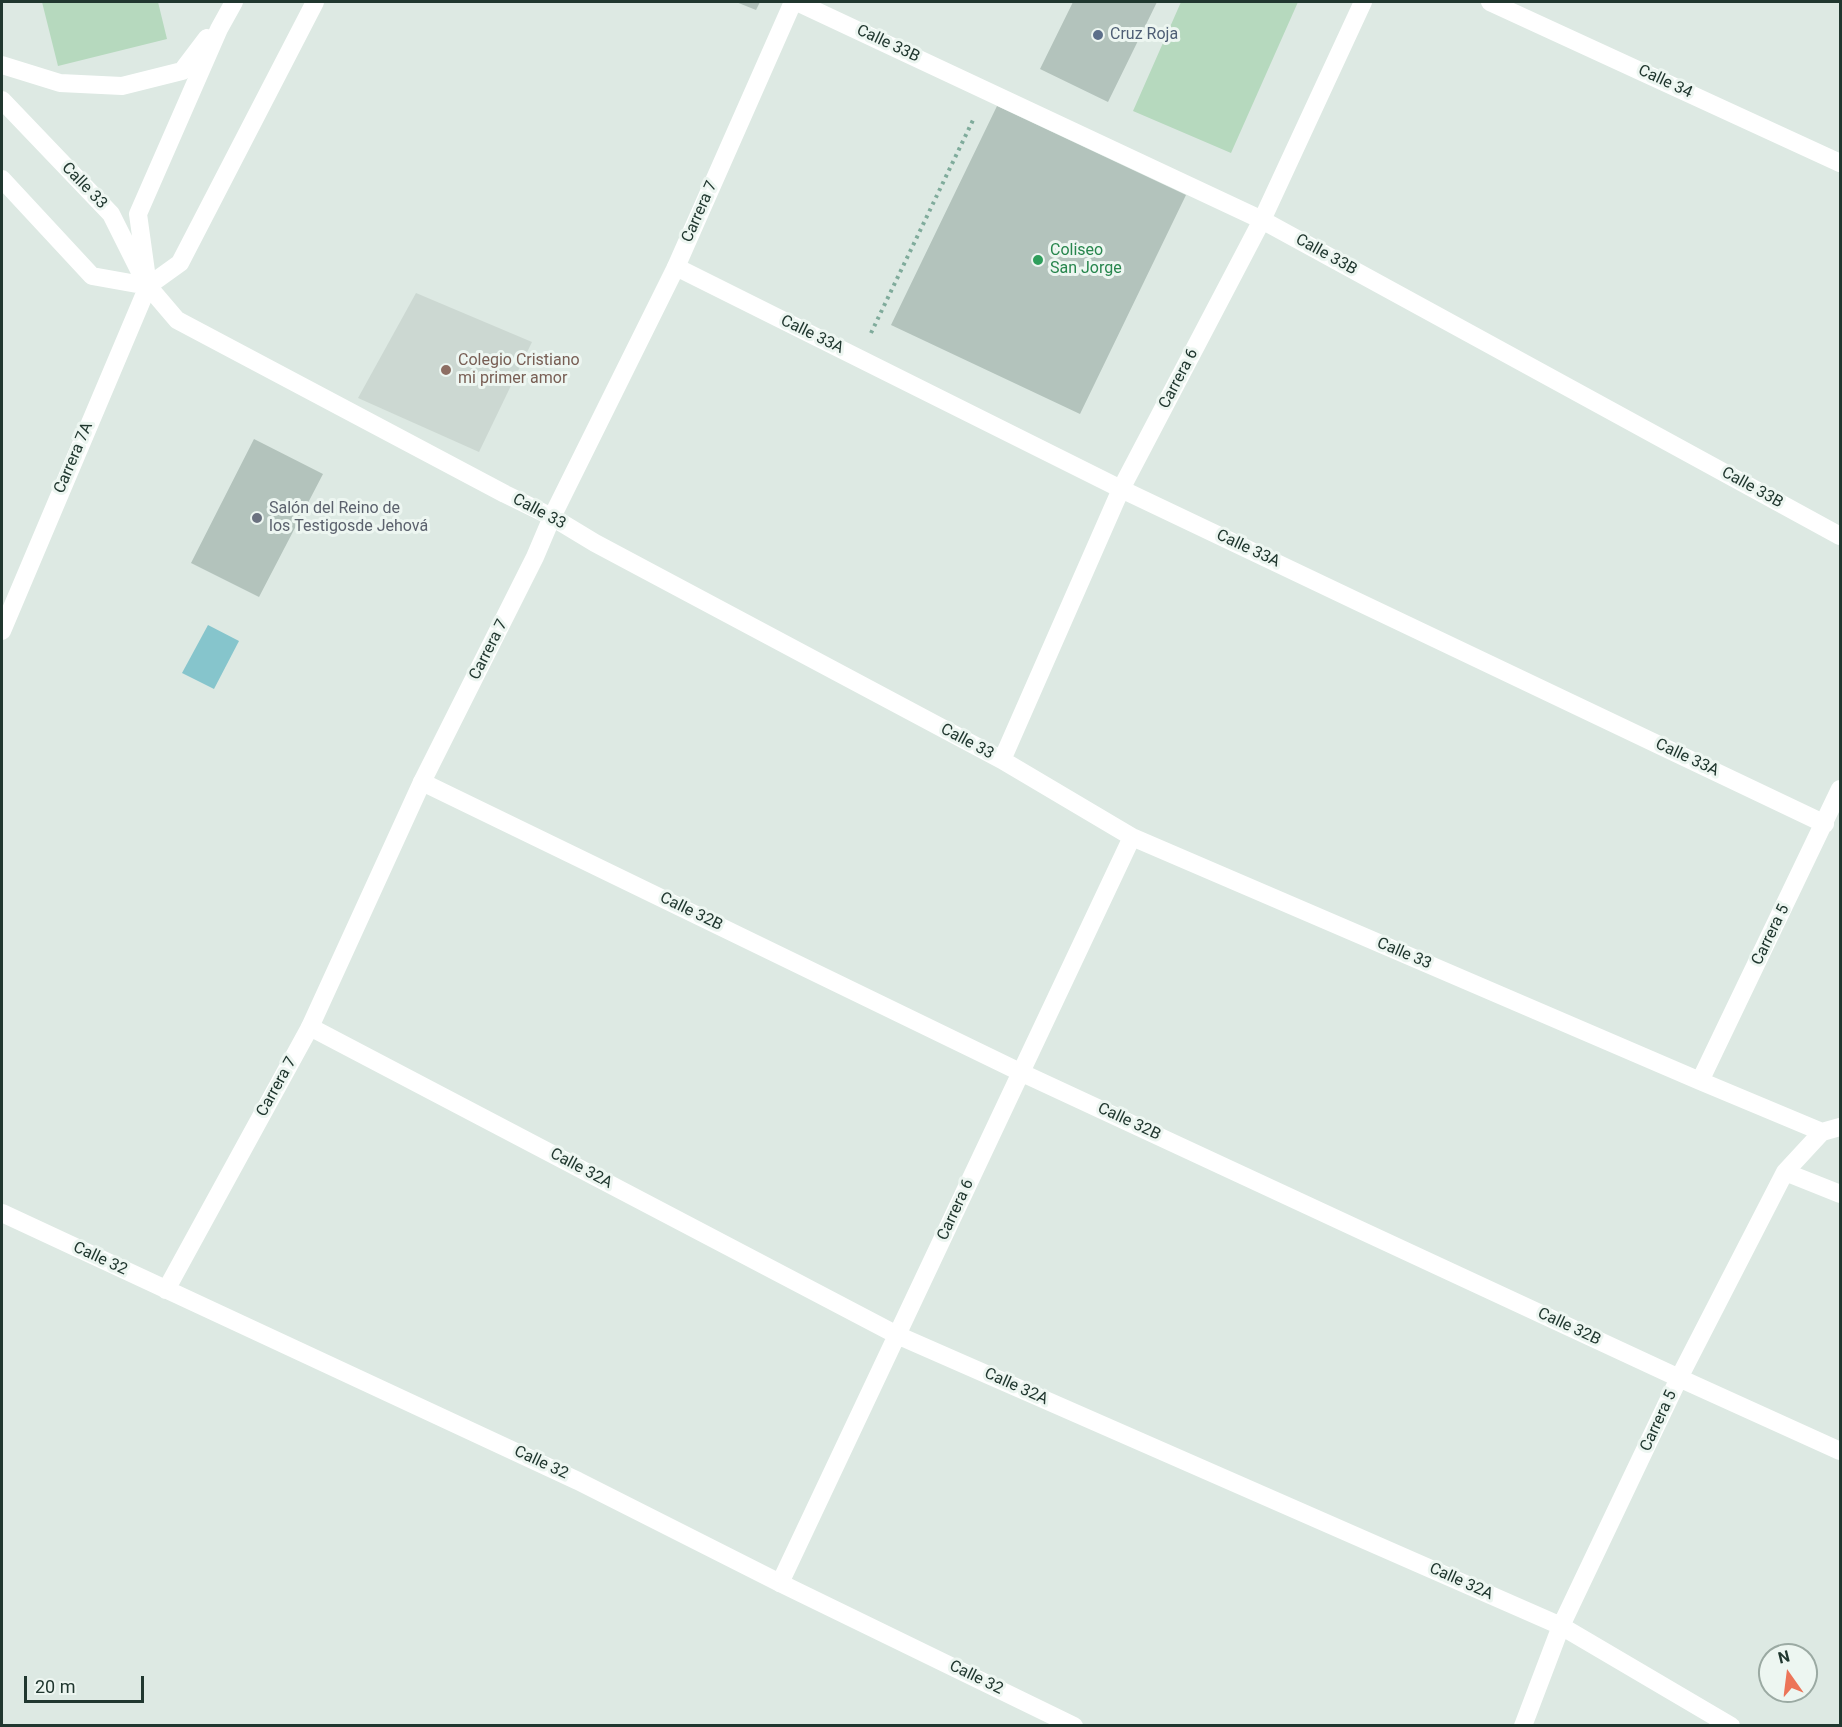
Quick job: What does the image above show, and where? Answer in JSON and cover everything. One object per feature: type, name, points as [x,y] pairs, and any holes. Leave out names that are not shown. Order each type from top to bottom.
[{"type":"street","points":[[2,179],[92,276],[148,286],[180,263],[315,2]]},
{"type":"street","name":"Calle 33B","points":[[795,2],[1262,220],[1840,536]]},
{"type":"street","name":"Carrera 7","points":[[166,1290],[310,1027],[422,782],[535,557],[552,517],[676,267],[795,2]]},
{"type":"street","name":"Carrera 6","points":[[1002,760],[1121,489],[1262,220],[1363,2]]},
{"type":"street","name":"Calle 34","points":[[1490,2],[1840,163]]},
{"type":"street","points":[[148,286],[138,214],[219,29],[233,5]]},
{"type":"street","points":[[2,65],[60,83],[122,86],[182,70],[233,5]]},
{"type":"street","name":"Calle 33","points":[[2,100],[111,214],[148,286],[177,320],[552,517],[595,543],[1002,760],[1132,837],[1822,1132]]},
{"type":"street","name":"Calle 33A","points":[[676,267],[1121,489],[1825,824]]},
{"type":"street","name":"Carrera 7A","points":[[2,631],[148,286]]},
{"type":"street","name":"Calle 32B","points":[[422,782],[1020,1072],[1840,1451]]},
{"type":"street","name":"Carrera 5","points":[[1700,1081],[1840,789]]},
{"type":"street","name":"Carrera 6","points":[[780,1583],[1132,837]]},
{"type":"street","name":"Calle 32A","points":[[310,1027],[897,1335],[1561,1626],[1731,1725]]},
{"type":"street","points":[[1822,1132],[1840,1127]]},
{"type":"street","name":"Carrera 5","points":[[1522,1725],[1561,1626],[1679,1378],[1785,1172],[1822,1132]]},
{"type":"street","points":[[1785,1172],[1840,1194]]},
{"type":"street","name":"Calle 32","points":[[2,1213],[578,1481],[780,1583],[1074,1725]]},
{"type":"path","points":[[859,358],[987,90]]},
{"type":"shaded area","name":"Colegio Cristiano mi primer amor","points":[[416,293],[532,342],[479,452],[358,398]]},
{"type":"green space","points":[[42,2],[158,2],[167,39],[58,66]]},
{"type":"green space","points":[[1181,2],[1298,2],[1231,153],[1133,111]]},
{"type":"water","points":[[208,625],[239,641],[214,689],[182,673]]},
{"type":"building","points":[[736,2],[760,2],[756,10]]},
{"type":"building","name":"Cruz Roja","points":[[1073,2],[1157,2],[1108,102],[1040,69]]},
{"type":"building","name":"Coliseo San Jorge","points":[[997,106],[1186,195],[1080,414],[891,325]]},
{"type":"building","name":"Salón del Reino de los Testigosde Jehová","points":[[254,439],[323,474],[259,597],[191,563]]},
{"type":"place","name":"Cruz Roja","points":[[1098,35]]},
{"type":"place","name":"Coliseo San Jorge","points":[[1038,260]]},
{"type":"place","name":"Colegio Cristiano mi primer amor","points":[[446,370]]},
{"type":"place","name":"Salón del Reino de los Testigosde Jehová","points":[[257,518]]}]
